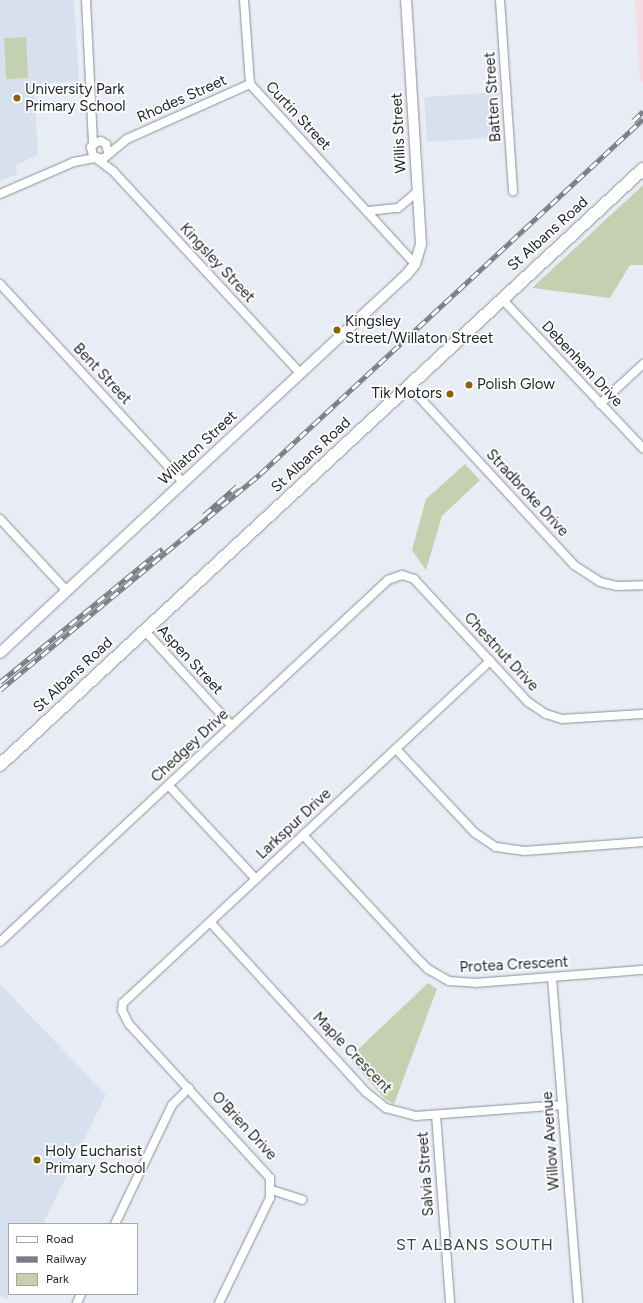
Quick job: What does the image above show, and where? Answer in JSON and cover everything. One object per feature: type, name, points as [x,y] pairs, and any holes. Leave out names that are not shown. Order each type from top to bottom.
[{"type":"main road","name":"St Albans Road","points":[[0,765],[144,630],[205,577],[501,298],[643,169]]},
{"type":"street","points":[[0,194],[74,162],[96,158],[92,146],[94,124],[86,0]]},
{"type":"street","name":"Curtin Street","points":[[244,0],[250,84],[415,264]]},
{"type":"street","name":"Willis Street","points":[[406,0],[421,244],[415,264]]},
{"type":"street","name":"Batten Street","points":[[500,0],[513,192]]},
{"type":"street","name":"Rhodes Street","points":[[96,158],[108,154],[127,139],[250,84]]},
{"type":"street","points":[[94,124],[103,142]]},
{"type":"street","name":"Rhodes Street","points":[[92,146],[103,142],[127,139]]},
{"type":"street","name":"Kingsley Street","points":[[103,142],[113,171]]},
{"type":"street","points":[[74,162],[92,146]]},
{"type":"street","name":"Kingsley Street","points":[[96,158],[113,171],[300,373]]},
{"type":"street","points":[[368,211],[398,208],[417,192]]},
{"type":"street","name":"Willaton Street","points":[[0,652],[407,274],[415,264]]},
{"type":"street","name":"Bent Street","points":[[0,284],[183,482]]},
{"type":"street","name":"Debenham Drive","points":[[501,298],[643,448]]},
{"type":"street","points":[[600,404],[643,364]]},
{"type":"street","name":"Stradbroke Drive","points":[[408,385],[574,565],[600,582],[618,586],[643,585]]},
{"type":"street","points":[[0,519],[67,591]]},
{"type":"street","name":"Chestnut Drive","points":[[402,575],[414,579],[528,702],[546,714],[562,719],[643,714]]},
{"type":"street","name":"Chedgey Drive","points":[[0,942],[169,786],[388,580],[402,575]]},
{"type":"street","name":"Aspen Street","points":[[144,630],[232,726]]},
{"type":"street","name":"Larkspur Drive","points":[[122,1010],[125,1000],[490,661]]},
{"type":"street","points":[[396,748],[475,833],[496,847],[505,850],[525,851],[643,842]]},
{"type":"street","points":[[169,786],[256,879]]},
{"type":"street","name":"Protea Crescent","points":[[303,835],[417,958],[439,976],[467,984],[643,970]]},
{"type":"street","name":"Maple Crescent","points":[[210,922],[377,1102],[386,1108],[407,1115],[563,1105]]},
{"type":"street","name":"Willow Avenue","points":[[552,978],[578,1303]]},
{"type":"street","name":"O'Brien Drive","points":[[122,1010],[129,1024],[268,1174],[272,1190]]},
{"type":"street","points":[[115,1223],[172,1105],[189,1088]]},
{"type":"street","name":"Salvia Street","points":[[436,1114],[450,1303]]},
{"type":"street","points":[[219,1303],[272,1190],[302,1200]]},
{"type":"shaded area","name":"University Park Primary School","points":[[0,0],[74,0],[79,81],[34,84],[38,155],[16,165],[17,174],[0,181]]},
{"type":"shaded area","points":[[635,0],[643,0],[643,81],[640,83]]},
{"type":"shaded area","points":[[499,92],[502,137],[427,142],[424,97]]},
{"type":"shaded area","name":"Holy Eucharist Primary School","points":[[0,984],[106,1095],[43,1223],[8,1223],[9,1295],[7,1299],[0,1296]]},
{"type":"green space","points":[[26,37],[28,78],[6,79],[4,38]]},
{"type":"green space","points":[[643,185],[643,265],[630,265],[610,298],[532,288]]},
{"type":"green space","points":[[465,464],[480,480],[442,516],[426,570],[412,550],[426,499]]},
{"type":"green space","points":[[428,983],[437,989],[394,1104],[385,1099],[349,1058]]},
{"type":"railway","points":[[633,121],[643,111]]},
{"type":"railway","points":[[0,690],[260,474],[643,119]]},
{"type":"railway","points":[[204,515],[237,486]]},
{"type":"railway","points":[[0,682],[162,549]]},
{"type":"place","name":"University Park Primary School","points":[[17,98]]},
{"type":"place","name":"Kingsley Street/Willaton Street","points":[[337,330]]},
{"type":"place","name":"Polish Glow","points":[[469,385]]},
{"type":"place","name":"Tik Motors","points":[[450,394]]},
{"type":"place","name":"Holy Eucharist Primary School","points":[[37,1160]]},
{"type":"district","name":"ST ALBANS SOUTH","points":[[475,1245]]}]
